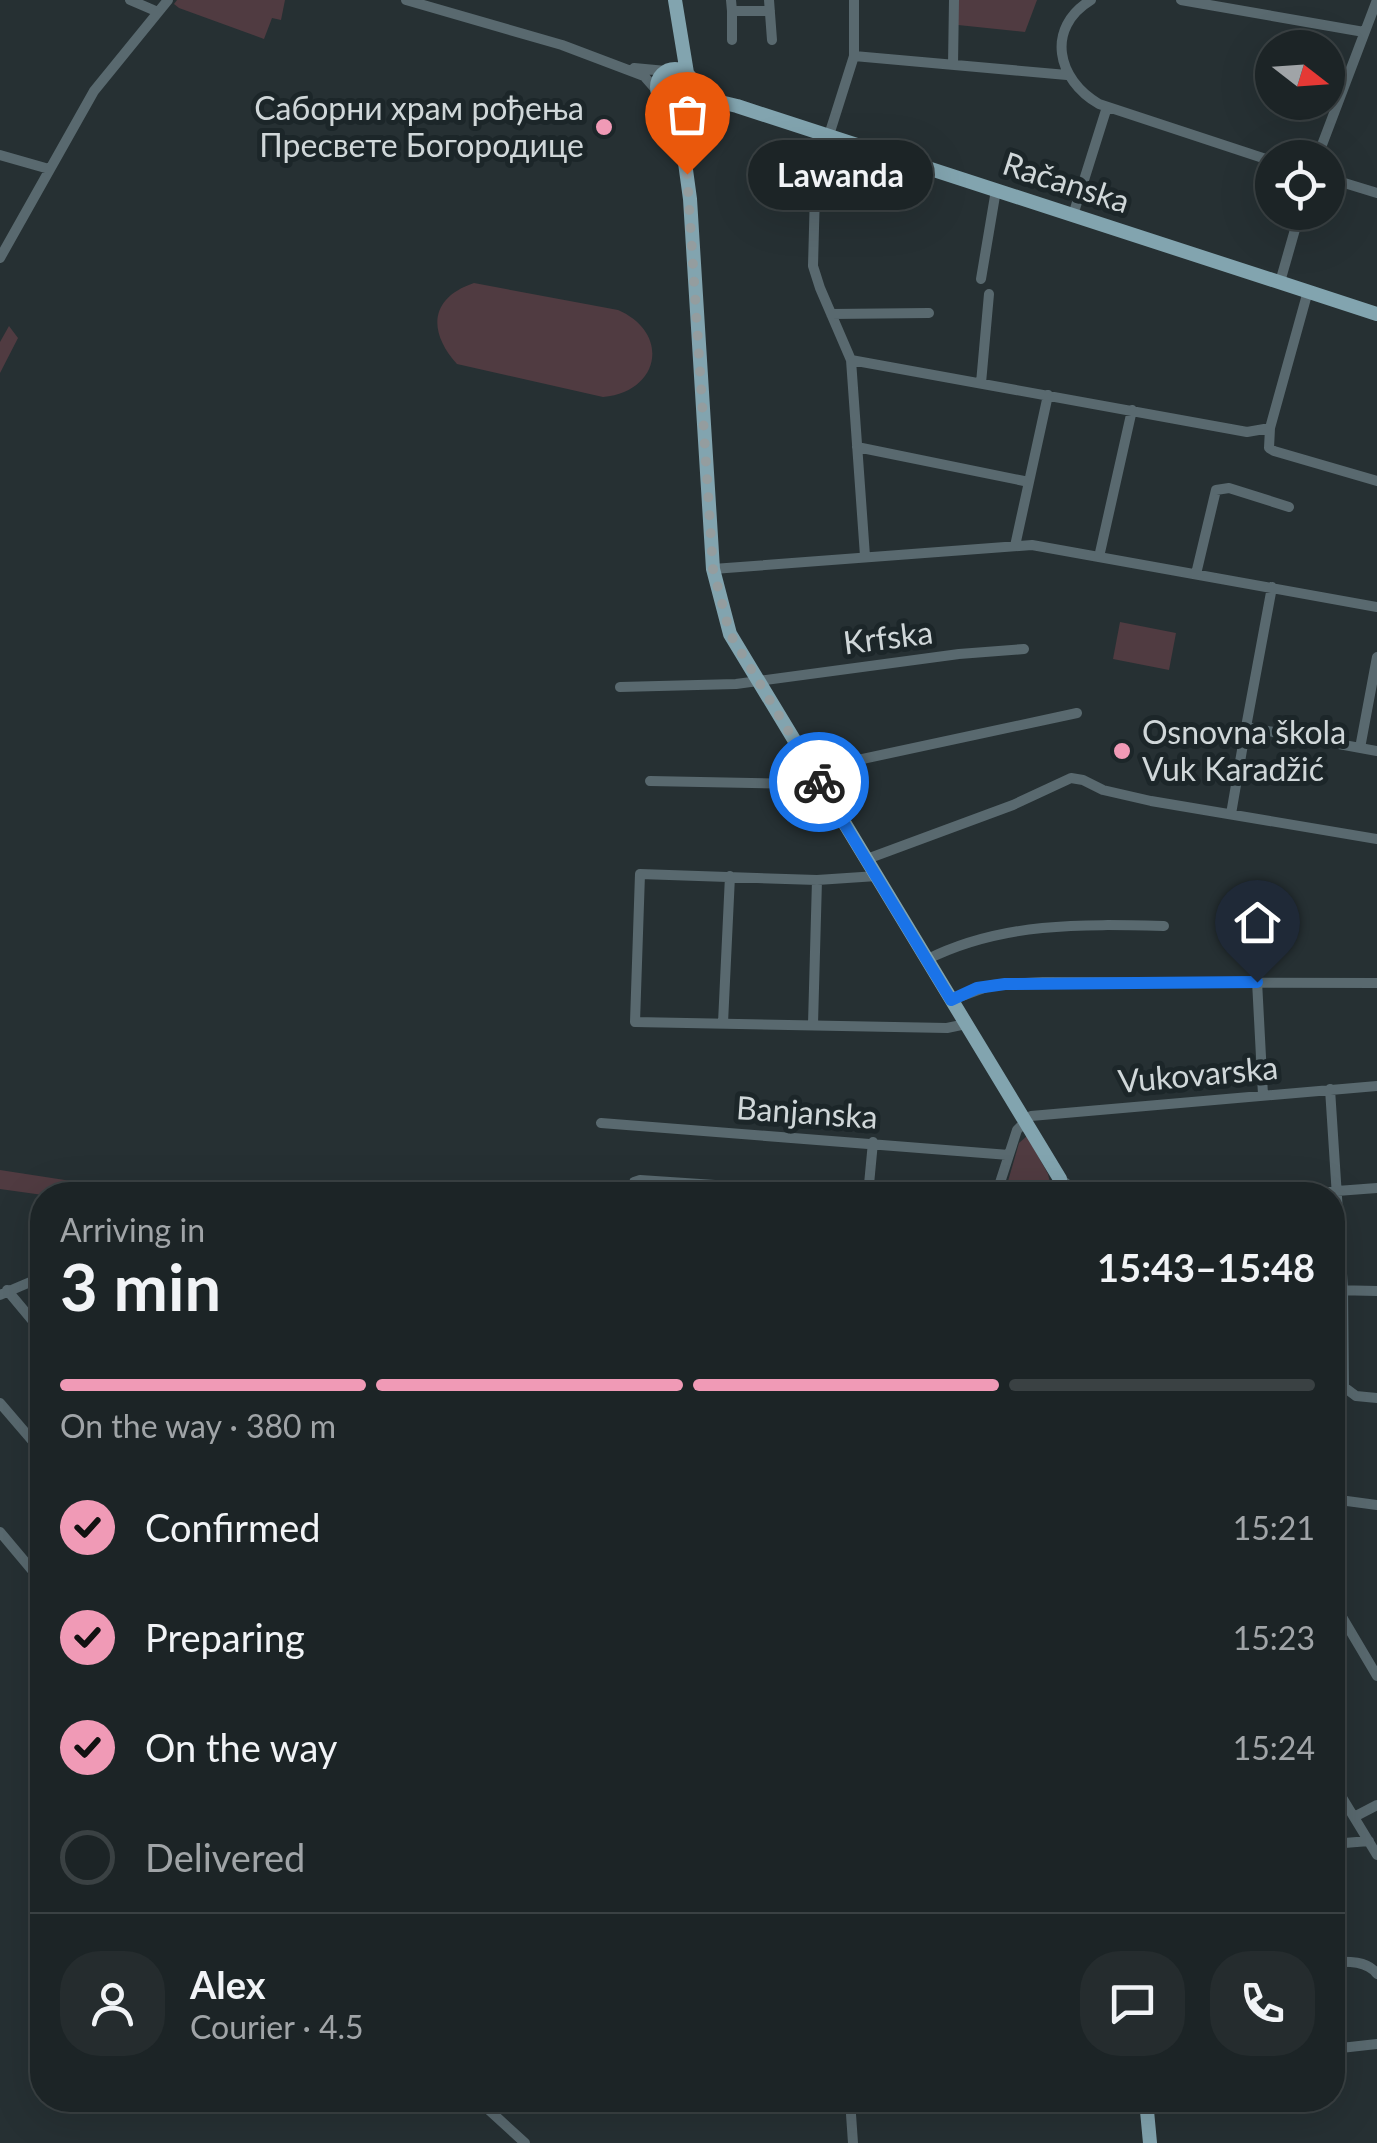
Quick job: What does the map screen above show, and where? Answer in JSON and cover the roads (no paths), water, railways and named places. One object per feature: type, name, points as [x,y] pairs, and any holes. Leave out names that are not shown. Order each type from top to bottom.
[{"type":"main road","points":[[675,0],[689,88],[683,148],[690,199],[713,569],[730,634],[1060,1182]]},
{"type":"main road","points":[[680,30],[668,70],[660,77],[663,98],[683,148]]},
{"type":"main road","name":"Račanska","points":[[668,70],[689,88],[738,106],[1377,314]]},
{"type":"main road","points":[[663,98],[689,88]]},
{"type":"main road","points":[[1147,2112],[1150,2143]]},
{"type":"street","points":[[130,0],[158,12]]},
{"type":"street","points":[[0,258],[94,91],[168,0]]},
{"type":"street","points":[[406,0],[504,26],[618,66],[644,76],[663,98]]},
{"type":"street","points":[[854,0],[854,56],[816,154],[814,266],[851,360],[864,556]]},
{"type":"street","points":[[952,65],[954,0]]},
{"type":"street","points":[[1091,0],[1072,16],[1062,52],[1067,75],[1084,95],[1255,155]]},
{"type":"street","points":[[1187,0],[1370,26]]},
{"type":"street","points":[[1325,140],[1377,0]]},
{"type":"street","points":[[732,40],[732,5],[770,6],[772,40]]},
{"type":"street","points":[[854,56],[1067,75]]},
{"type":"street","points":[[618,66],[668,70]]},
{"type":"street","points":[[1073,214],[1107,106]]},
{"type":"street","points":[[0,155],[49,169]]},
{"type":"street","points":[[1345,183],[1377,193]]},
{"type":"street","points":[[981,279],[996,190]]},
{"type":"street","points":[[1280,282],[1295,230]]},
{"type":"street","points":[[1308,291],[1270,428],[1270,448],[1377,482]]},
{"type":"street","points":[[981,383],[989,294]]},
{"type":"street","points":[[832,314],[929,313]]},
{"type":"street","points":[[851,360],[1247,432],[1270,428]]},
{"type":"street","points":[[1015,546],[1048,395]]},
{"type":"street","points":[[1099,558],[1132,410]]},
{"type":"street","points":[[857,447],[1029,482]]},
{"type":"street","points":[[1196,574],[1216,490],[1229,488],[1290,508]]},
{"type":"street","points":[[713,569],[1032,545],[1377,606]]},
{"type":"street","points":[[1231,814],[1272,587]]},
{"type":"street","name":"Krfska","points":[[620,688],[758,681],[959,654],[1024,650]]},
{"type":"street","points":[[1360,748],[1377,657]]},
{"type":"street","points":[[650,781],[803,784],[830,766],[1077,713]]},
{"type":"street","points":[[1246,727],[1377,751]]},
{"type":"street","points":[[867,859],[1071,778],[1102,790],[1377,840]]},
{"type":"street","points":[[876,876],[817,880],[640,874],[635,1022],[947,1028],[966,1024]]},
{"type":"street","points":[[723,1024],[730,876]]},
{"type":"street","points":[[813,1024],[817,880]]},
{"type":"street","points":[[926,960],[984,938],[1046,926],[1164,926]]},
{"type":"street","points":[[1257,982],[1263,1095]]},
{"type":"street","points":[[951,1000],[977,988],[1005,984],[1377,983]]},
{"type":"street","name":"Vukovarska","points":[[1024,1120],[1076,1110],[1377,1086]]},
{"type":"street","points":[[1330,1089],[1337,1182]]},
{"type":"street","points":[[1000,1182],[1016,1130],[1024,1120]]},
{"type":"street","name":"Banjanska","points":[[601,1123],[1009,1154]]},
{"type":"street","points":[[869,1182],[873,1142]]},
{"type":"street","points":[[1060,1178],[1065,1182]]},
{"type":"street","points":[[634,1182],[673,1182]]},
{"type":"street","points":[[1345,1189],[1377,1188]]},
{"type":"street","points":[[30,1282],[4,1292],[30,1319]]},
{"type":"street","points":[[1345,1289],[1377,1291]]},
{"type":"street","points":[[1345,1388],[1356,1396],[1377,1398]]},
{"type":"street","points":[[0,1402],[30,1438]]},
{"type":"street","points":[[1345,1501],[1377,1505]]},
{"type":"street","points":[[0,1532],[30,1568]]},
{"type":"street","points":[[1345,1618],[1371,1655],[1377,1676]]},
{"type":"street","points":[[1345,1803],[1377,1855]]},
{"type":"street","points":[[1354,1818],[1377,1804]]},
{"type":"street","points":[[1345,1843],[1369,1841]]},
{"type":"street","points":[[1345,1963],[1365,1964],[1377,1974]]},
{"type":"street","points":[[1345,2048],[1377,2044]]},
{"type":"street","points":[[491,2112],[525,2143]]},
{"type":"street","points":[[851,2112],[853,2143]]},
{"type":"place","name":"Саборни храм рођења Пресвете Богородице","points":[[604,127]]},
{"type":"place","name":"Lawanda","points":[[687,174]]},
{"type":"place","name":"Osnovna škola Vuk Karadžić","points":[[1122,751]]}]
